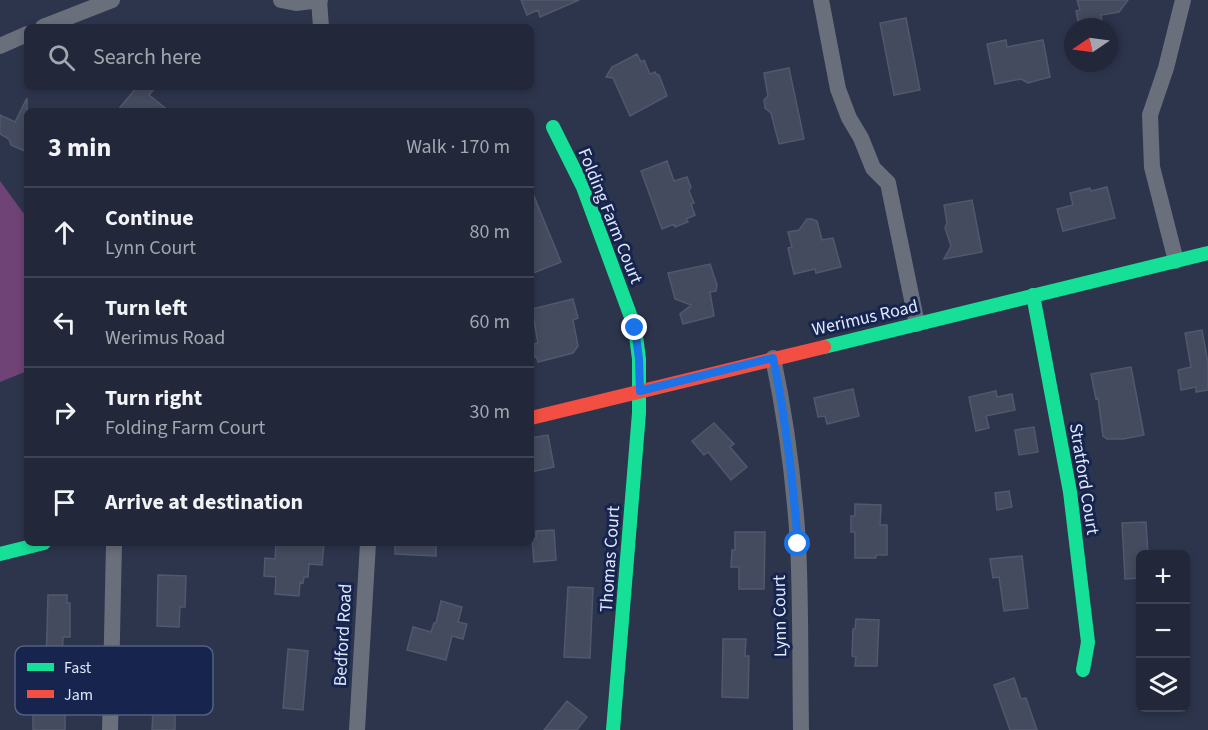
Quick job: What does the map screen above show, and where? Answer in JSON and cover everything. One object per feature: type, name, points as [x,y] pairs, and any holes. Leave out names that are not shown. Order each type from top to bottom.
[{"type":"street","points":[[51,24],[112,0]]},
{"type":"street","points":[[281,0],[296,3],[319,0],[321,24]]},
{"type":"street","points":[[821,0],[838,89],[873,168],[888,183],[917,324]]},
{"type":"street","points":[[1176,261],[1152,167],[1150,115],[1166,68],[1183,0]]},
{"type":"street","points":[[0,46],[24,35]]},
{"type":"street","name":"Folding Farm Court","points":[[553,127],[583,187],[635,328],[640,391]]},
{"type":"street","name":"Werimus Road","points":[[534,417],[1208,253]]},
{"type":"street","name":"Stratford Court","points":[[1033,295],[1070,492],[1089,642],[1083,670]]},
{"type":"street","name":"Lynn Court","points":[[773,358],[783,416],[798,544],[801,730]]},
{"type":"street","name":"Thomas Court","points":[[613,730],[640,391]]},
{"type":"street","points":[[0,554],[32,546]]},
{"type":"street","points":[[112,646],[114,546]]},
{"type":"street","name":"Bedford Road","points":[[357,730],[368,546]]},
{"type":"street","points":[[110,715],[110,730]]},
{"type":"shaded area","points":[[0,181],[24,214],[24,372],[0,382]]},
{"type":"building","points":[[521,0],[579,0],[540,17],[538,10],[527,15]]},
{"type":"building","points":[[1077,0],[1128,0],[1119,12],[1101,15],[1102,18],[1078,18],[1076,11],[1080,10]]},
{"type":"building","points":[[906,18],[920,90],[894,95],[880,23]]},
{"type":"building","points":[[1006,40],[1007,47],[1043,40],[1050,77],[1028,83],[1021,79],[995,84],[987,44]]},
{"type":"building","points":[[637,54],[641,62],[644,60],[650,74],[655,72],[659,75],[667,96],[630,116],[613,78],[606,77],[612,67]]},
{"type":"building","points":[[789,68],[804,139],[779,144],[771,113],[765,108],[764,100],[768,96],[764,73]]},
{"type":"building","points":[[134,90],[153,90],[149,95],[165,108],[120,108]]},
{"type":"building","points":[[27,98],[27,108],[24,108],[24,151],[11,145],[9,139],[0,134],[0,115],[15,122]]},
{"type":"building","points":[[667,161],[674,181],[687,177],[691,187],[689,191],[694,203],[691,204],[695,215],[686,219],[688,222],[662,229],[641,171]]},
{"type":"building","points":[[1107,187],[1115,218],[1063,231],[1057,209],[1073,205],[1070,193]]},
{"type":"building","points":[[534,196],[561,262],[534,273]]},
{"type":"building","points":[[972,200],[982,252],[944,259],[951,246],[945,228],[947,223],[944,205]]},
{"type":"building","points":[[807,219],[817,221],[822,240],[833,238],[841,267],[816,273],[815,269],[794,274],[788,248],[792,247],[788,232],[799,230]]},
{"type":"building","points":[[710,264],[717,285],[716,291],[710,292],[714,316],[683,324],[680,314],[691,305],[675,299],[668,273]]},
{"type":"building","points":[[573,299],[578,318],[573,320],[578,346],[573,353],[538,362],[534,356],[534,344],[538,343],[534,309]]},
{"type":"building","points":[[1202,330],[1208,363],[1208,390],[1196,392],[1196,387],[1181,390],[1178,370],[1191,367],[1185,333]]},
{"type":"building","points":[[1131,367],[1144,435],[1107,439],[1103,436],[1098,398],[1096,399],[1091,374]]},
{"type":"building","points":[[853,389],[859,416],[827,424],[825,416],[818,417],[814,398]]},
{"type":"building","points":[[996,391],[997,397],[1012,394],[1015,410],[986,416],[989,428],[976,431],[969,397]]},
{"type":"building","points":[[714,423],[734,444],[730,447],[747,467],[731,480],[708,452],[704,455],[692,441]]},
{"type":"building","points":[[1034,427],[1038,452],[1019,455],[1015,430]]},
{"type":"building","points":[[548,435],[554,467],[534,471],[534,437]]},
{"type":"building","points":[[1009,491],[1012,507],[997,510],[995,493]]},
{"type":"building","points":[[855,504],[881,505],[880,525],[887,525],[887,555],[876,555],[876,558],[855,558],[855,532],[851,532],[851,516],[855,516]]},
{"type":"building","points":[[1146,522],[1148,550],[1136,550],[1136,578],[1125,579],[1122,523]]},
{"type":"building","points":[[554,530],[556,560],[534,562],[533,546],[536,531]]},
{"type":"building","points":[[735,532],[765,532],[764,589],[739,589],[739,567],[731,567],[732,550],[735,550]]},
{"type":"building","points":[[276,546],[324,546],[322,565],[309,564],[308,577],[304,577],[303,583],[300,582],[299,596],[275,594],[276,577],[264,576],[265,558],[275,559]]},
{"type":"building","points":[[395,546],[436,546],[436,556],[395,554]]},
{"type":"building","points":[[1022,556],[1028,608],[1004,611],[999,577],[993,578],[990,559]]},
{"type":"building","points":[[158,575],[186,576],[185,607],[180,607],[179,627],[157,626]]},
{"type":"building","points":[[568,587],[593,588],[590,658],[564,657]]},
{"type":"building","points":[[48,595],[67,595],[67,603],[70,603],[70,637],[63,637],[63,646],[47,646]]},
{"type":"building","points":[[441,601],[462,607],[458,622],[467,624],[463,639],[452,636],[446,660],[407,650],[413,627],[431,632],[436,623]]},
{"type":"building","points":[[856,619],[879,620],[877,666],[855,666],[856,657],[852,656],[853,629],[855,629]]},
{"type":"building","points":[[723,639],[746,639],[745,656],[749,656],[748,698],[722,697]]},
{"type":"building","points":[[288,649],[308,651],[303,710],[283,708]]},
{"type":"building","points":[[1014,678],[1021,699],[1026,698],[1037,730],[1010,730],[994,685]]},
{"type":"building","points":[[567,701],[587,717],[577,730],[544,730]]},
{"type":"building","points":[[33,715],[65,715],[65,730],[33,730]]},
{"type":"building","points":[[153,715],[175,715],[175,730],[152,730]]},
{"type":"traffic: fast","points":[[553,127],[583,187],[635,328],[639,359],[639,413],[613,730]]},
{"type":"traffic: fast","points":[[824,347],[1208,253]]},
{"type":"traffic: fast","points":[[1033,295],[1070,492],[1088,642],[1083,670]]},
{"type":"traffic: fast","points":[[0,554],[32,546]]},
{"type":"traffic: jam","points":[[534,417],[824,347]]},
{"type":"route","points":[[635,328],[640,391],[773,358],[794,494],[798,544]]}]
